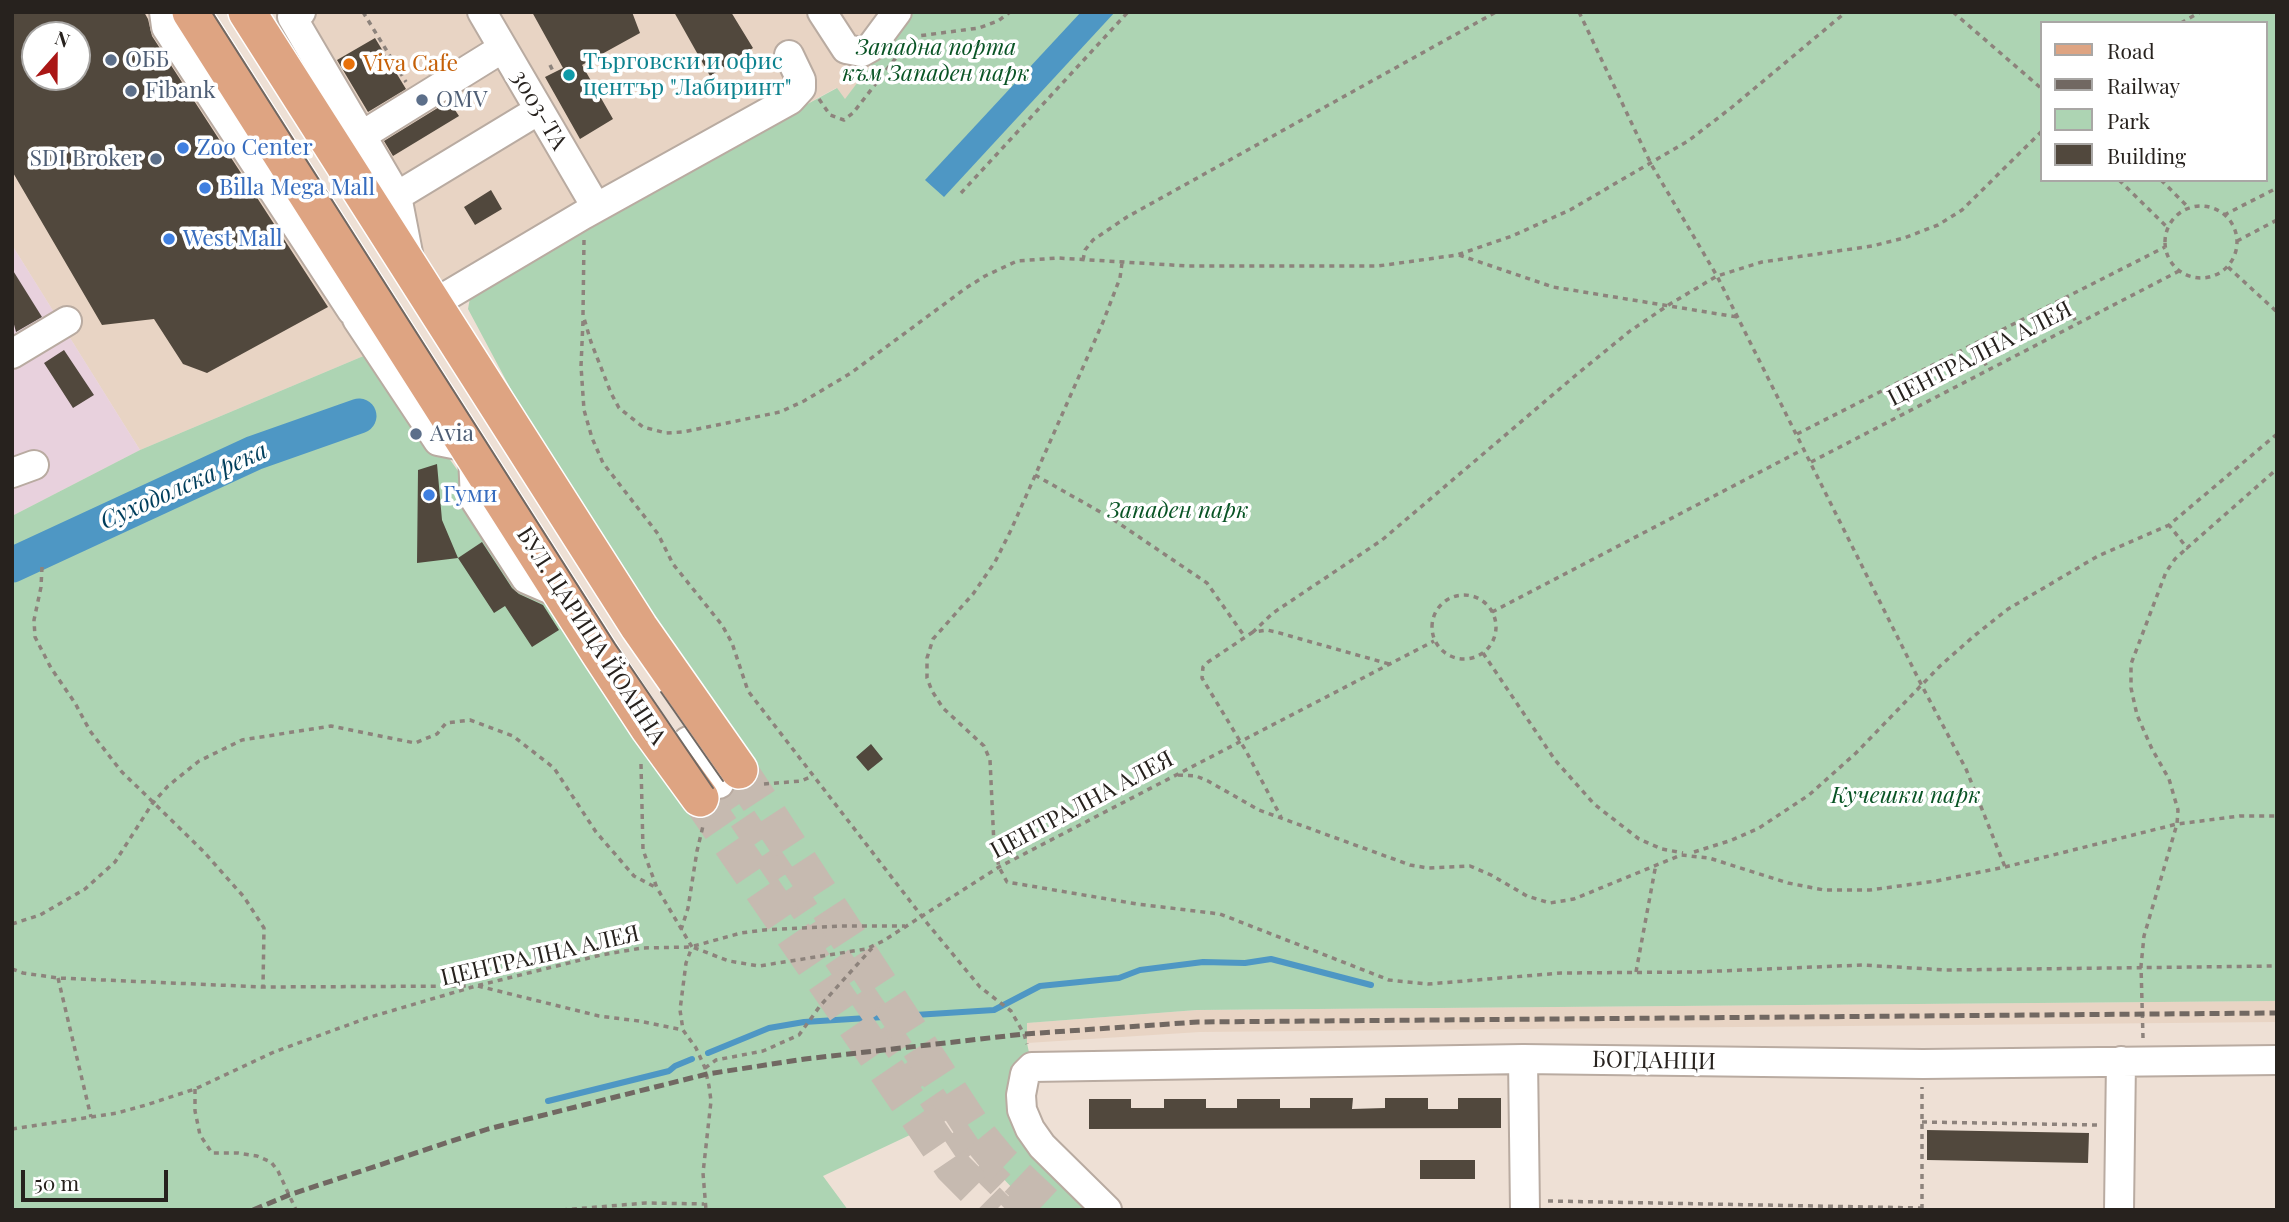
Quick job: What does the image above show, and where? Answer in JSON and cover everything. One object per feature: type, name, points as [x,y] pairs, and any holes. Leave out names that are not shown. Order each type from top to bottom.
[{"type":"main road","name":"БУЛ. ЦАРИЦА ЙОАННА","points":[[191,12],[649,728],[724,792]]},
{"type":"main road","name":"БУЛ. ЦАРИЦА ЙОАННА","points":[[247,12],[639,627],[724,792]]},
{"type":"street","points":[[164,12],[166,27],[438,442],[471,452]]},
{"type":"street","points":[[301,12],[292,17],[397,196],[411,270]]},
{"type":"street","name":"3003-ТА","points":[[482,12],[539,110],[590,211]]},
{"type":"street","points":[[822,12],[846,49],[862,52],[871,47],[897,12]]},
{"type":"street","points":[[314,115],[358,131],[422,99],[503,48]]},
{"type":"street","points":[[433,304],[590,211],[790,100],[801,88],[800,73],[789,55]]},
{"type":"street","points":[[397,196],[539,110]]},
{"type":"street","points":[[352,310],[399,340]]},
{"type":"street","points":[[12,354],[67,321]]},
{"type":"street","points":[[688,741],[724,792]]},
{"type":"street","points":[[1524,1059],[1525,1205]]},
{"type":"street","name":"БОГДАНЦИ","points":[[1032,1067],[1524,1059],[1923,1064],[2277,1060]]},
{"type":"street","points":[[2119,1210],[2120,1125],[2132,1061]]},
{"type":"street","points":[[1032,1067],[1025,1074],[1021,1095],[1022,1111],[1030,1129],[1042,1146],[1107,1210]]},
{"type":"path","points":[[363,12],[422,99]]},
{"type":"path","points":[[801,88],[816,95],[830,115],[844,120],[853,113],[909,42],[918,36],[979,28],[998,21],[1010,12]]},
{"type":"path","points":[[961,193],[1128,12]]},
{"type":"path","points":[[1083,260],[1085,250],[1093,240],[1127,216],[1496,12]]},
{"type":"path","points":[[1579,12],[1651,164],[1717,276],[1921,684],[1966,768],[2005,867]]},
{"type":"path","points":[[583,315],[603,376],[619,408],[630,418],[653,431],[683,432],[780,412],[804,401],[851,373],[966,288],[1003,267],[1033,259],[1188,266],[1378,266],[1457,255],[1512,236],[1570,210],[1651,164],[1714,121],[1846,12]]},
{"type":"path","points":[[1953,12],[2040,87]]},
{"type":"path","points":[[2184,21],[2200,12]]},
{"type":"path","points":[[550,65],[554,73]]},
{"type":"path","points":[[1282,819],[1204,683],[1202,673],[1208,662],[1253,632],[1273,613],[1392,532],[1587,366],[1630,331],[1671,304],[1717,276],[1762,262],[1872,246],[1938,225],[1962,210],[2040,133]]},
{"type":"path","points":[[2121,182],[2167,227]]},
{"type":"path","points":[[2163,182],[2189,208]]},
{"type":"path","points":[[2224,215],[2277,188]]},
{"type":"path","points":[[2207,206],[2231,222],[2237,241],[2233,259],[2228,267],[2209,277],[2197,278],[2179,271],[2171,263],[2165,247],[2167,227],[2173,219],[2189,208],[2207,206]]},
{"type":"path","points":[[590,211],[583,315],[583,399],[587,425],[597,452],[658,534],[673,564],[722,625],[732,643],[748,691],[921,916],[980,987],[1011,1011],[1024,1034],[1032,1067]]},
{"type":"path","points":[[2237,241],[2277,220]]},
{"type":"path","name":"ЦЕНТРАЛНА АЛЕЯ","points":[[1797,434],[2165,247]]},
{"type":"path","points":[[1457,255],[1553,287],[1671,304],[1738,317]]},
{"type":"path","points":[[1122,263],[1120,278],[1103,322],[995,562],[968,601],[940,628],[927,658],[927,678],[932,691],[943,708],[984,746],[990,760],[992,822],[999,867],[1007,882],[1220,914],[1389,980],[1428,984],[1561,973],[1862,965],[1946,970],[2277,966]]},
{"type":"path","points":[[2228,267],[2277,312]]},
{"type":"path","name":"ЦЕНТРАЛНА АЛЕЯ","points":[[1811,462],[2179,271]]},
{"type":"path","points":[[2064,298],[2077,324]]},
{"type":"path","points":[[1975,343],[1989,370]]},
{"type":"path","points":[[1888,388],[1901,414]]},
{"type":"path","points":[[1175,775],[1196,776],[1259,810],[1410,865],[1428,868],[1469,866],[1491,875],[1527,896],[1550,903],[1574,899],[1656,864],[1721,845],[1759,828],[1809,796],[1856,753],[1921,684],[2008,609],[2098,556],[2169,525],[2277,434]]},
{"type":"path","points":[[1492,612],[1804,449]]},
{"type":"path","points":[[2132,1061],[2148,915],[2177,824],[2178,810],[2169,779],[2137,715],[2131,688],[2131,664],[2166,572],[2175,559],[2277,469]]},
{"type":"path","points":[[1035,475],[1111,518],[1207,583],[1245,637]]},
{"type":"path","points":[[2169,525],[2187,548]]},
{"type":"path","points":[[41,567],[41,587],[34,620],[35,637],[51,668],[90,731],[121,771],[203,851],[244,897],[264,928],[262,987]]},
{"type":"path","points":[[1458,596],[1478,599],[1492,612],[1496,629],[1490,646],[1475,657],[1456,659],[1447,655],[1434,641],[1432,621],[1435,612],[1449,598],[1458,596]]},
{"type":"path","points":[[1253,632],[1268,630],[1389,664]]},
{"type":"path","name":"ЦЕНТРАЛНА АЛЕЯ","points":[[12,1129],[91,1117],[146,1105],[195,1089],[310,1038],[477,986],[626,951],[692,947],[729,961],[760,966],[875,946],[999,867],[1434,641]]},
{"type":"path","points":[[1483,653],[1555,760],[1594,804],[1639,839],[1662,849],[1709,858],[1788,883],[1824,890],[1881,888],[1936,881],[2005,867],[2177,824],[2239,816],[2277,816]]},
{"type":"path","points":[[12,924],[40,915],[85,889],[115,862],[152,804],[168,786],[199,761],[242,740],[331,726],[415,743],[437,734],[446,723],[470,720],[513,736],[554,768],[596,832],[634,876],[657,888]]},
{"type":"path","points":[[649,728],[641,753],[640,807],[643,850],[657,888],[692,947]]},
{"type":"path","points":[[1960,771],[1966,768]]},
{"type":"path","points":[[681,930],[688,908],[701,833],[724,792],[801,781],[813,776]]},
{"type":"path","points":[[1636,973],[1656,864]]},
{"type":"path","points":[[692,947],[741,933],[764,930],[907,926]]},
{"type":"path","points":[[705,1068],[716,1060],[763,1051],[799,1035],[820,1006],[875,946]]},
{"type":"path","points":[[692,947],[686,963],[680,1010],[683,1030],[696,1048],[705,1068],[711,1101],[703,1173],[706,1210]]},
{"type":"path","points":[[12,969],[58,978],[262,987],[477,986],[599,1016],[683,1030]]},
{"type":"path","points":[[58,978],[91,1117]]},
{"type":"path","points":[[1525,1205],[1922,1209],[1923,1064]]},
{"type":"path","points":[[195,1089],[195,1111],[200,1135],[212,1153],[238,1153],[257,1156],[271,1162],[296,1210]]},
{"type":"path","points":[[1922,1122],[2120,1125]]},
{"type":"path","points":[[562,1210],[646,1203],[704,1204]]},
{"type":"shaded area","name":"West Mall","points":[[12,12],[165,12],[373,352],[140,450],[12,245]]},
{"type":"shaded area","points":[[274,12],[911,12],[845,100],[836,88],[619,206],[444,286]]},
{"type":"shaded area","points":[[12,245],[140,450],[12,516]]},
{"type":"shaded area","points":[[2277,1001],[2277,1022],[1200,1032],[1027,1043],[224,1210],[1026,1023],[1197,1010]]},
{"type":"green space","name":"Западен парк","points":[[911,12],[2277,12],[2277,1001],[1197,1010],[1027,1023],[1027,1043],[1032,1067],[1011,1079],[1091,1210],[1033,1210],[946,1118],[823,1176],[848,1210],[12,1210],[12,516],[140,450],[373,352],[694,801],[739,770],[531,427],[468,309],[470,298],[619,206],[837,88],[845,99]]},
{"type":"water","points":[[1081,12],[1115,12],[944,197],[925,180]]},
{"type":"building","name":"West Mall","points":[[12,12],[144,12],[152,36],[328,307],[207,373],[183,364],[154,319],[102,325],[12,171]]},
{"type":"building","name":"Търговски и офис център \"Лабиринт\"","points":[[532,12],[632,12],[640,33],[582,65],[613,119],[580,139],[545,77],[563,68]]},
{"type":"building","name":"Търговски и офис център \"Лабиринт\"","points":[[674,12],[731,12],[753,48],[710,76]]},
{"type":"building","points":[[375,38],[406,89],[368,112],[337,60]]},
{"type":"building","points":[[449,101],[459,116],[393,156],[384,141]]},
{"type":"building","points":[[491,190],[502,209],[475,225],[464,207]]},
{"type":"building","points":[[12,269],[42,317],[16,332],[12,317]]},
{"type":"building","points":[[64,350],[94,395],[73,408],[44,363]]},
{"type":"building","name":"Гуми","points":[[437,464],[442,520],[458,558],[417,563],[418,470]]},
{"type":"building","points":[[482,542],[512,588],[543,605],[559,630],[532,647],[505,606],[494,613],[458,558]]},
{"type":"building","points":[[871,744],[883,759],[868,771],[856,757]]},
{"type":"building","points":[[1310,1098],[1353,1098],[1352,1109],[1385,1108],[1385,1098],[1428,1098],[1428,1109],[1458,1109],[1458,1098],[1501,1098],[1501,1128],[1089,1129],[1089,1099],[1131,1099],[1131,1108],[1164,1108],[1164,1099],[1206,1099],[1206,1108],[1237,1108],[1237,1099],[1280,1099],[1280,1108],[1310,1108]]},
{"type":"building","points":[[1927,1130],[2089,1133],[2088,1163],[1927,1160]]},
{"type":"building","points":[[1420,1160],[1475,1160],[1475,1179],[1420,1179]]},
{"type":"waterway","name":"Суходолска река","points":[[12,565],[254,453],[359,416]]},
{"type":"waterway","points":[[708,1053],[769,1028],[804,1022],[994,1010],[1040,986],[1119,978],[1140,970],[1203,962],[1245,963],[1271,959],[1371,985]]},
{"type":"waterway","points":[[548,1101],[669,1071],[692,1059]]},
{"type":"tunnel","points":[[739,770],[976,1133],[1000,1162],[1051,1210]]},
{"type":"tunnel","points":[[719,784],[966,1147],[1026,1210]]},
{"type":"tunnel","points":[[700,798],[953,1167],[996,1210]]},
{"type":"tram line","points":[[212,12],[615,644],[713,788]]},
{"type":"tram line","points":[[661,692],[723,781]]},
{"type":"railway","points":[[253,1210],[289,1195],[488,1129],[707,1074],[805,1059],[1024,1034],[1198,1022],[2277,1013]]},
{"type":"place","name":"ОББ","points":[[111,60]]},
{"type":"place","name":"Viva Cafe","points":[[349,64]]},
{"type":"place","name":"Търговски и офис център \"Лабиринт\"","points":[[569,75]]},
{"type":"place","name":"Fibank","points":[[131,91]]},
{"type":"place","name":"OMV","points":[[422,100]]},
{"type":"place","name":"Zoo Center","points":[[183,148]]},
{"type":"place","name":"SDI Broker","points":[[156,159]]},
{"type":"place","name":"Billa Mega Mall","points":[[205,188]]},
{"type":"place","name":"West Mall","points":[[169,239]]},
{"type":"place","name":"Avia","points":[[416,434]]},
{"type":"place","name":"Гуми","points":[[429,495]]},
{"type":"park label","name":"Западна порта към Западен парк","points":[[936,61]]},
{"type":"park label","name":"Кучешки парк","points":[[1906,796]]}]
